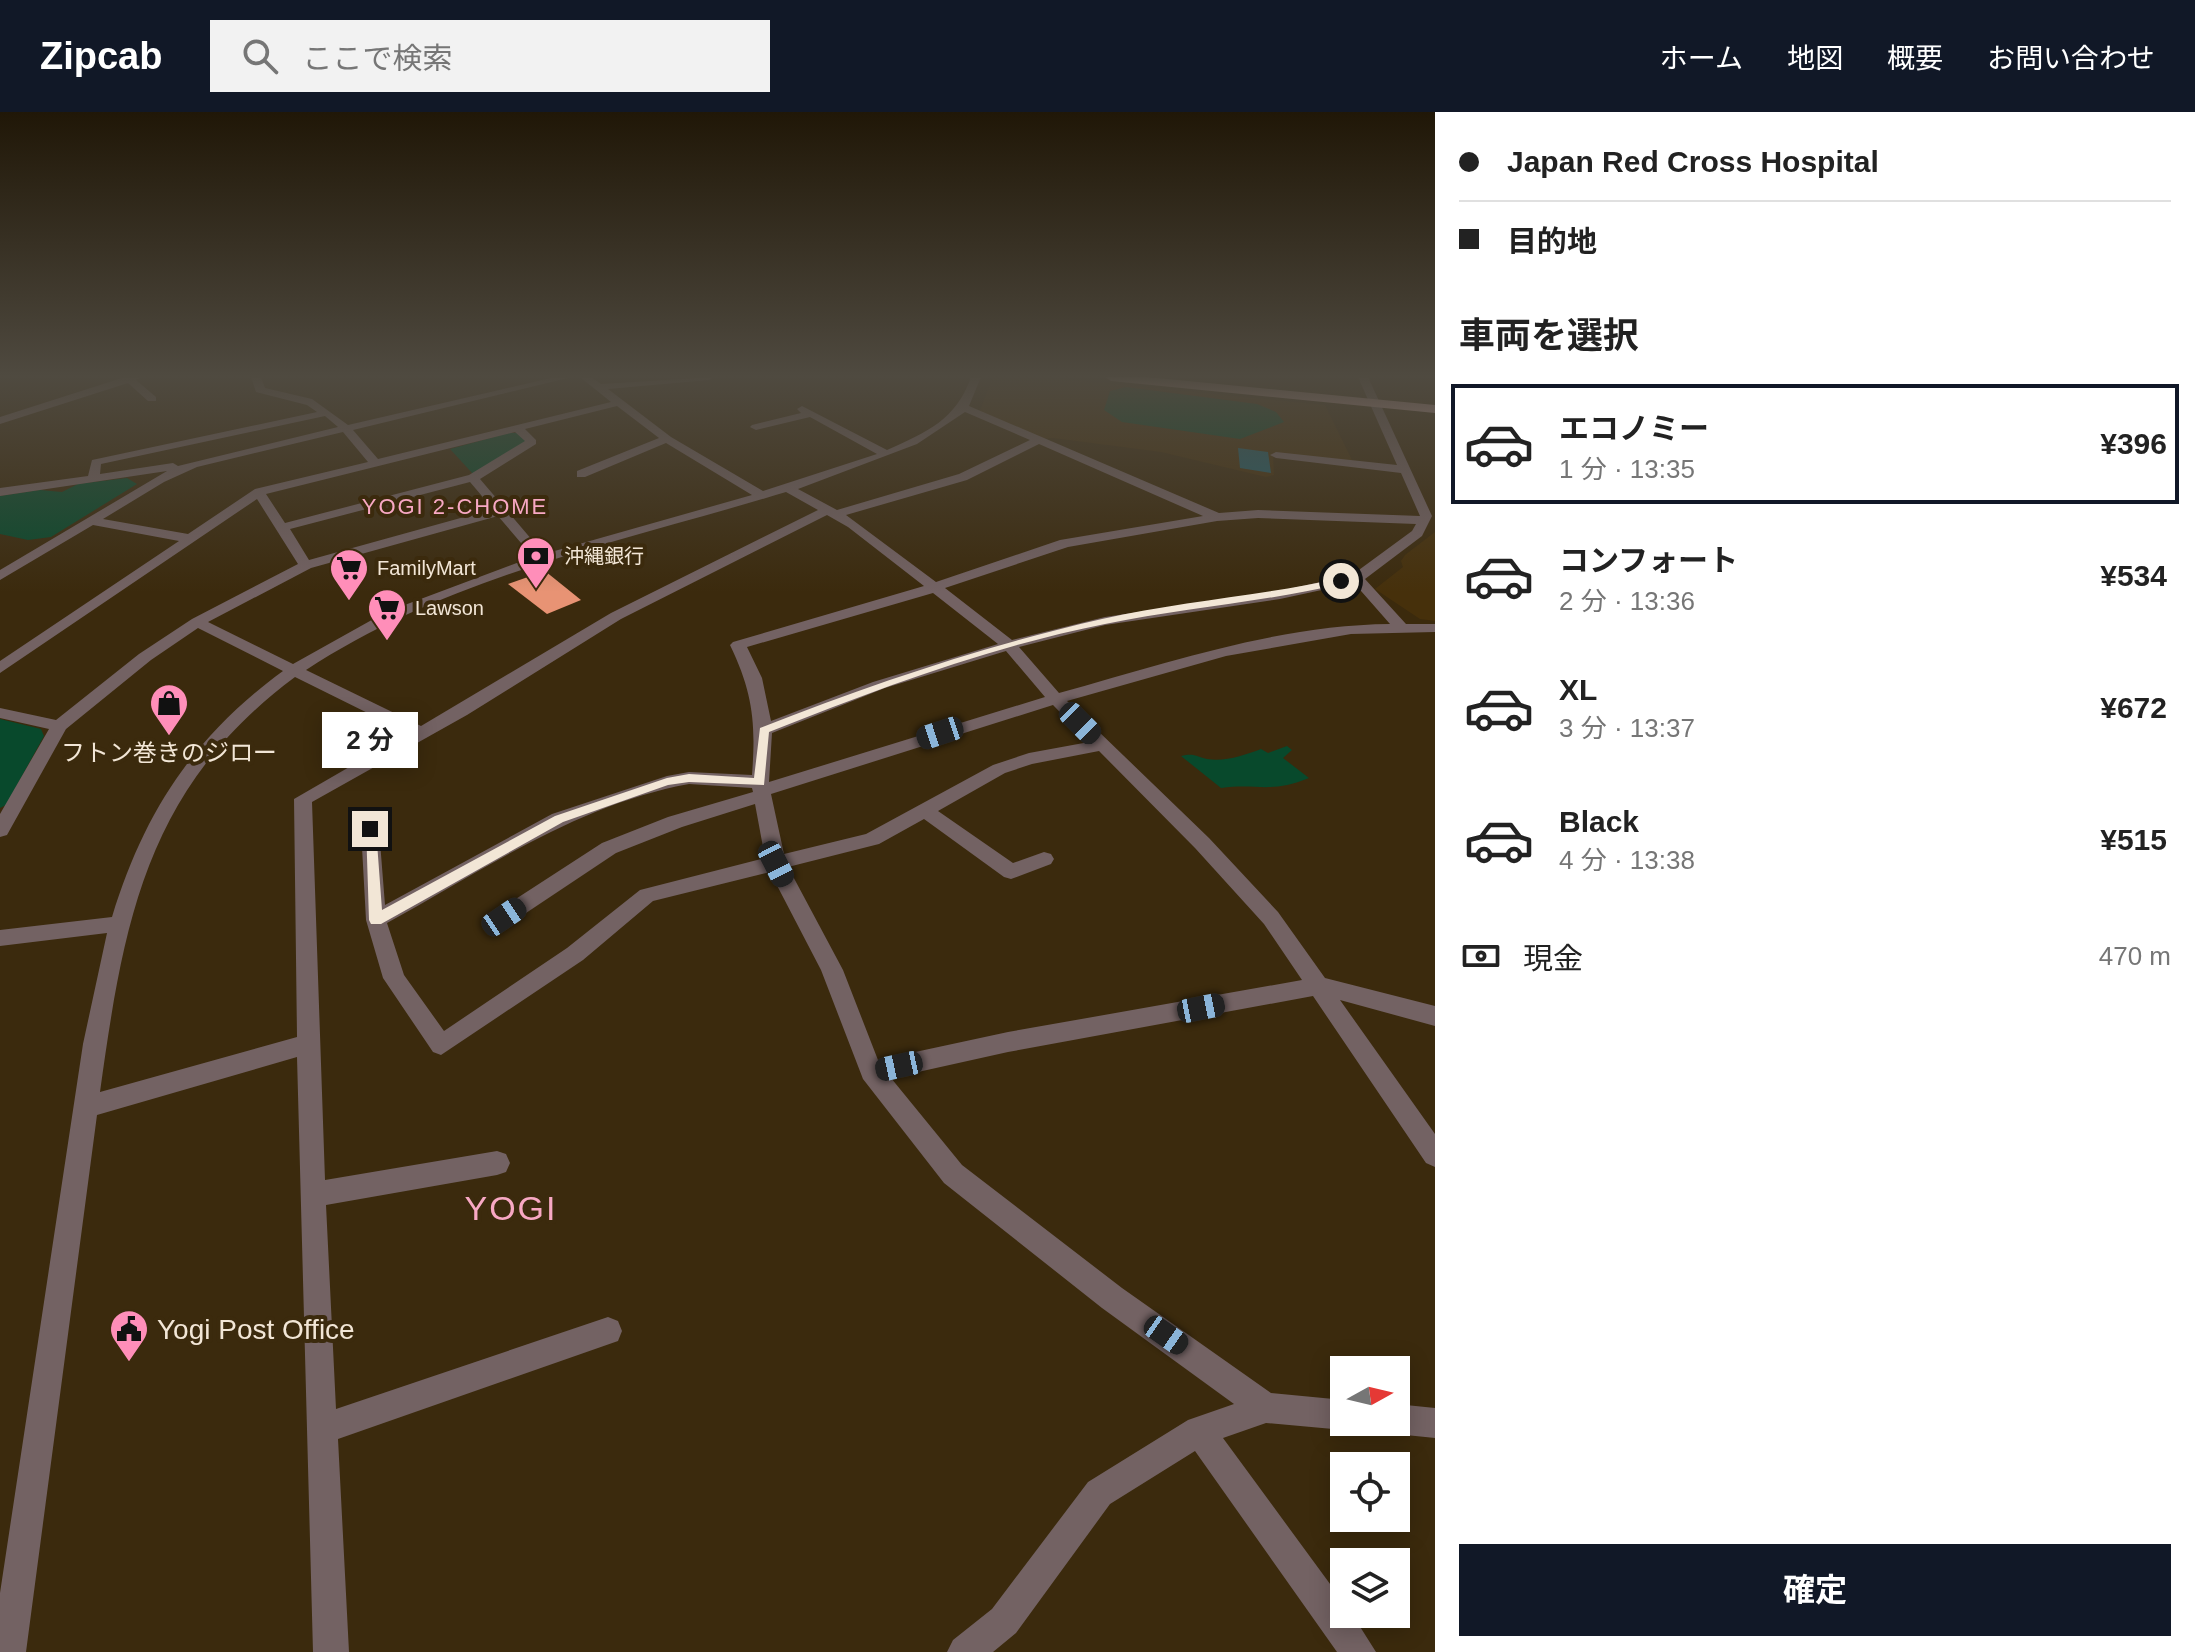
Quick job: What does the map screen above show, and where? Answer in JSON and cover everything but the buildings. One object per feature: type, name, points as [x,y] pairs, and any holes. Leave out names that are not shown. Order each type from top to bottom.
[{"type":"street","points":[[93,479],[96,462],[158,449]]},
{"type":"street","points":[[0,492],[93,479],[156,475],[256,449]]},
{"type":"street","points":[[363,449],[376,464]]},
{"type":"street","points":[[0,668],[259,492],[437,449]]},
{"type":"street","points":[[283,527],[473,478],[521,449]]},
{"type":"street","points":[[581,474],[643,449]]},
{"type":"street","points":[[684,449],[761,495]]},
{"type":"street","points":[[877,449],[885,453]]},
{"type":"street","points":[[8,1652],[7,1616],[118,924],[148,842],[186,775],[230,724],[297,668],[389,616],[542,560],[787,488],[893,449]]},
{"type":"street","points":[[331,1652],[312,1195],[303,799],[421,733],[616,616],[832,512],[963,477],[1021,449]]},
{"type":"street","points":[[1052,449],[1217,517]]},
{"type":"street","points":[[764,730],[879,685],[1009,645],[1105,621],[1280,595],[1357,578],[1417,533],[1425,520],[1425,511],[1396,449]]},
{"type":"street","points":[[1276,455],[1406,470]]},
{"type":"street","points":[[0,576],[92,521],[156,475]]},
{"type":"street","points":[[473,478],[542,560]]},
{"type":"street","points":[[787,488],[832,512],[936,587],[1009,645],[1057,700],[1254,897],[1321,986],[1435,1155]]},
{"type":"street","points":[[259,492],[306,565]]},
{"type":"street","points":[[2,822],[59,726],[145,657],[197,622],[306,565],[500,511]]},
{"type":"street","points":[[1266,1408],[1112,1298],[953,1174],[871,1072],[832,970],[776,864],[761,790],[764,730],[754,678],[738,645],[936,587],[1061,544],[1217,517],[1315,514],[1425,520]]},
{"type":"street","points":[[92,521],[192,539]]},
{"type":"street","points":[[1357,578],[1400,626]]},
{"type":"street","points":[[197,622],[297,668],[421,733]]},
{"type":"street","points":[[504,917],[609,848],[761,790],[991,717],[1224,652],[1351,629],[1400,626],[1435,628]]},
{"type":"street","points":[[0,713],[59,726]]},
{"type":"street","points":[[370,829],[376,920],[394,978],[441,1045],[575,954],[647,895],[725,873],[776,864],[872,839],[999,769],[1102,745]]},
{"type":"street","points":[[376,920],[559,819],[667,782],[689,778],[761,790]]},
{"type":"street","points":[[926,811],[1011,872],[1044,859]]},
{"type":"street","points":[[0,938],[118,924]]},
{"type":"street","points":[[871,1072],[1008,1042],[1321,986],[1435,1016]]},
{"type":"street","points":[[87,1107],[309,1044]]},
{"type":"street","points":[[312,1195],[497,1163]]},
{"type":"street","points":[[321,1429],[608,1331]]},
{"type":"street","points":[[965,1652],[1004,1621],[1099,1493],[1199,1431],[1266,1408],[1330,1414]]},
{"type":"street","points":[[1410,1420],[1435,1423]]},
{"type":"street","points":[[1199,1431],[1358,1652]]},
{"type":"shaded area","points":[[1137,449],[1347,449],[1353,462],[1273,453],[1274,475],[1266,477]]},
{"type":"shaded area","points":[[1435,532],[1435,621],[1420,619],[1375,589],[1403,567],[1401,561],[1405,555]]},
{"type":"green space","points":[[450,449],[514,449],[473,474]]},
{"type":"green space","points":[[127,478],[137,484],[51,537],[28,540],[0,534],[0,496],[40,490],[62,492],[78,484]]},
{"type":"green space","points":[[0,719],[41,729],[44,736],[6,805],[0,808]]},
{"type":"green space","points":[[1287,746],[1292,750],[1283,758],[1309,778],[1274,787],[1221,788],[1181,756],[1221,760],[1261,749],[1268,753]]},
{"type":"water","points":[[1238,449],[1268,452],[1271,473],[1240,468]]},
{"type":"place","name":"沖縄銀行","points":[[536,590]]},
{"type":"place","name":"FamilyMart","points":[[349,602]]},
{"type":"place","name":"Lawson","points":[[387,642]]},
{"type":"place","name":"フトン巻きのジロー","points":[[169,737]]},
{"type":"place","name":"Yogi Post Office","points":[[129,1363]]},
{"type":"district","name":"YOGI 2-CHOME","points":[[455,506]]},
{"type":"district","name":"YOGI","points":[[511,1208]]},
{"type":"route","points":[[370,829],[376,920],[559,819],[667,782],[689,778],[760,782],[764,730],[879,685],[1009,645],[1105,621],[1182,607],[1280,595],[1341,581]]}]
